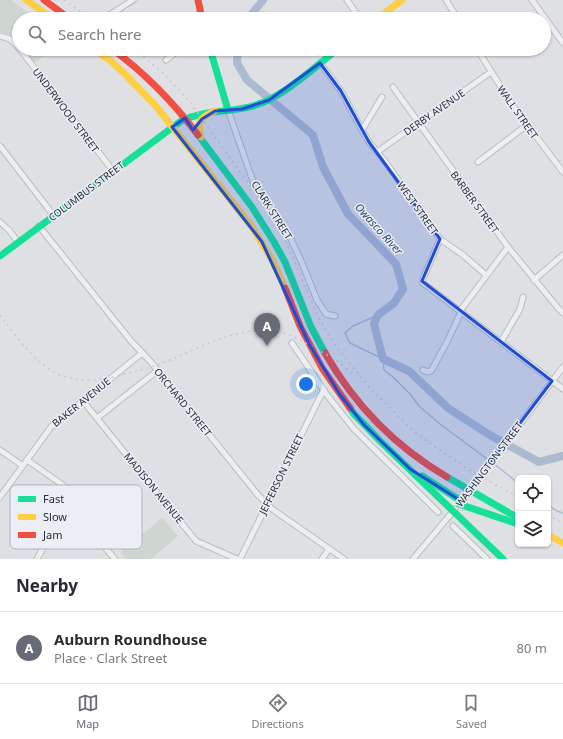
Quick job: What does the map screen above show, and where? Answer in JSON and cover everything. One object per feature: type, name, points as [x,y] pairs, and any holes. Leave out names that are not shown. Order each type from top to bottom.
[{"type":"main road","points":[[26,0],[43,12]]},
{"type":"main road","points":[[44,0],[60,12]]},
{"type":"main road","points":[[198,0],[201,12]]},
{"type":"main road","points":[[386,12],[402,0]]},
{"type":"main road","points":[[104,56],[133,81],[155,104],[262,242],[282,281],[309,344],[322,368],[340,395],[364,425],[503,559]]},
{"type":"main road","points":[[121,56],[148,78],[185,118],[245,198],[270,235],[288,269],[306,316],[320,346],[334,369],[355,398],[377,423],[402,445],[431,467],[515,516]]},
{"type":"main road","name":"CLARK STREET","points":[[212,56],[228,110]]},
{"type":"main road","points":[[185,118],[199,114],[248,108],[269,100],[329,56]]},
{"type":"main road","points":[[205,146],[199,132],[199,124],[202,119],[215,112]]},
{"type":"main road","name":"COLUMBUS STREET","points":[[0,256],[185,118]]},
{"type":"main road","points":[[410,469],[460,502],[515,523]]},
{"type":"main road","points":[[551,536],[563,543]]},
{"type":"street","points":[[114,12],[133,0]]},
{"type":"street","points":[[348,0],[356,12]]},
{"type":"street","points":[[446,0],[454,12]]},
{"type":"street","points":[[532,0],[541,12]]},
{"type":"street","points":[[551,26],[563,43]]},
{"type":"street","name":"UNDERWOOD STREET","points":[[0,36],[12,41]]},
{"type":"street","name":"UNDERWOOD STREET","points":[[25,56],[113,171]]},
{"type":"street","points":[[166,60],[171,56]]},
{"type":"street","name":"WALL STREET","points":[[481,56],[513,106],[563,172]]},
{"type":"street","name":"WEST STREET","points":[[320,63],[341,91],[369,142],[384,160],[440,240],[422,279],[423,283],[563,389]]},
{"type":"street","name":"DERBY AVENUE","points":[[377,152],[491,72]]},
{"type":"street","name":"BARBER STREET","points":[[392,87],[508,247],[563,313]]},
{"type":"street","points":[[362,130],[382,97]]},
{"type":"street","name":"CLARK STREET","points":[[228,110],[254,184],[274,211],[290,237],[320,305],[326,314],[335,316]]},
{"type":"street","points":[[478,162],[527,124]]},
{"type":"street","points":[[0,146],[54,216]]},
{"type":"street","points":[[0,222],[9,230],[18,242]]},
{"type":"street","name":"ORCHARD STREET","points":[[39,226],[131,341],[158,371],[266,504],[344,559]]},
{"type":"street","points":[[440,240],[463,255],[486,275]]},
{"type":"street","points":[[423,370],[427,372],[431,371],[447,342],[461,311],[508,247]]},
{"type":"street","points":[[534,280],[563,254]]},
{"type":"street","points":[[501,342],[520,309],[523,297]]},
{"type":"street","points":[[292,343],[324,390],[354,429],[438,512]]},
{"type":"street","name":"BAKER AVENUE","points":[[0,497],[51,427],[142,353]]},
{"type":"street","name":"WASHINGTON STREET","points":[[413,559],[470,490],[563,367]]},
{"type":"street","points":[[97,418],[158,371]]},
{"type":"street","name":"JEFFERSON STREET","points":[[238,559],[318,399],[324,390]]},
{"type":"street","name":"MADISON AVENUE","points":[[83,401],[196,541],[238,559]]},
{"type":"street","points":[[0,450],[23,466]]},
{"type":"street","points":[[27,460],[63,485]]},
{"type":"street","points":[[452,526],[487,559]]},
{"type":"street","points":[[37,559],[42,549]]},
{"type":"street","points":[[107,549],[115,559]]},
{"type":"street","points":[[322,559],[329,549]]},
{"type":"highlighted area","points":[[320,63],[341,91],[369,142],[440,239],[422,281],[552,381],[461,501],[410,469],[364,425],[340,395],[309,344],[262,242],[172,127],[185,118],[193,130],[202,119],[215,111],[242,109],[269,100]]},
{"type":"shaded area","points":[[0,0],[11,0],[27,12],[12,12],[12,36],[0,32]]},
{"type":"shaded area","points":[[28,56],[44,56],[34,63]]},
{"type":"shaded area","points":[[162,518],[178,536],[151,559],[126,559],[120,553],[125,549],[142,549],[142,535]]},
{"type":"waterway","name":"Owasco River","points":[[254,12],[263,0]]},
{"type":"waterway","name":"Owasco River","points":[[238,56],[237,63],[247,80],[313,135],[323,167],[348,214],[396,264],[403,289],[394,303],[378,315],[374,324],[383,359],[409,371],[448,408],[488,434],[539,462],[563,456]]},
{"type":"waterway","points":[[378,315],[353,326],[345,333],[350,343],[383,359],[384,370],[410,394],[419,406],[440,424],[490,461]]},
{"type":"waterway","points":[[493,463],[515,481]]},
{"type":"waterway","points":[[551,507],[563,513]]},
{"type":"railway","points":[[64,0],[81,12]]},
{"type":"railway","points":[[142,56],[163,73],[190,102],[273,218],[286,242],[316,312],[328,334],[338,349],[370,388],[412,430],[469,470],[515,495]]},
{"type":"railway","points":[[0,315],[31,354],[46,367],[62,376],[69,378],[94,380],[138,371],[226,337],[256,331],[271,331],[296,338],[335,360],[355,376]]},
{"type":"railway","points":[[551,517],[563,523]]},
{"type":"traffic: fast","points":[[212,56],[228,110]]},
{"type":"traffic: fast","points":[[0,256],[181,121],[190,117],[244,108],[265,102],[287,89],[329,56]]},
{"type":"traffic: fast","points":[[198,135],[252,207],[274,242],[285,262],[311,327],[325,353]]},
{"type":"traffic: fast","points":[[350,408],[380,441],[503,559]]},
{"type":"traffic: fast","points":[[422,476],[461,501]]},
{"type":"traffic: fast","points":[[447,477],[515,516]]},
{"type":"traffic: fast","points":[[459,504],[515,523]]},
{"type":"traffic: slow","points":[[26,0],[43,12]]},
{"type":"traffic: slow","points":[[386,12],[402,0]]},
{"type":"traffic: slow","points":[[104,56],[125,74],[155,105],[252,227],[271,258],[285,288]]},
{"type":"traffic: slow","points":[[201,137],[199,127],[201,120],[206,115],[215,111]]},
{"type":"traffic: slow","points":[[551,537],[563,543]]},
{"type":"traffic: jam","points":[[44,0],[60,12]]},
{"type":"traffic: jam","points":[[198,0],[201,12]]},
{"type":"traffic: jam","points":[[121,56],[158,89],[179,111],[198,135]]},
{"type":"traffic: jam","points":[[285,288],[300,326],[322,368],[350,408]]},
{"type":"traffic: jam","points":[[325,353],[349,390],[378,423],[410,452],[447,477]]},
{"type":"place","name":"Auburn Roundhouse","points":[[267,346]]}]
